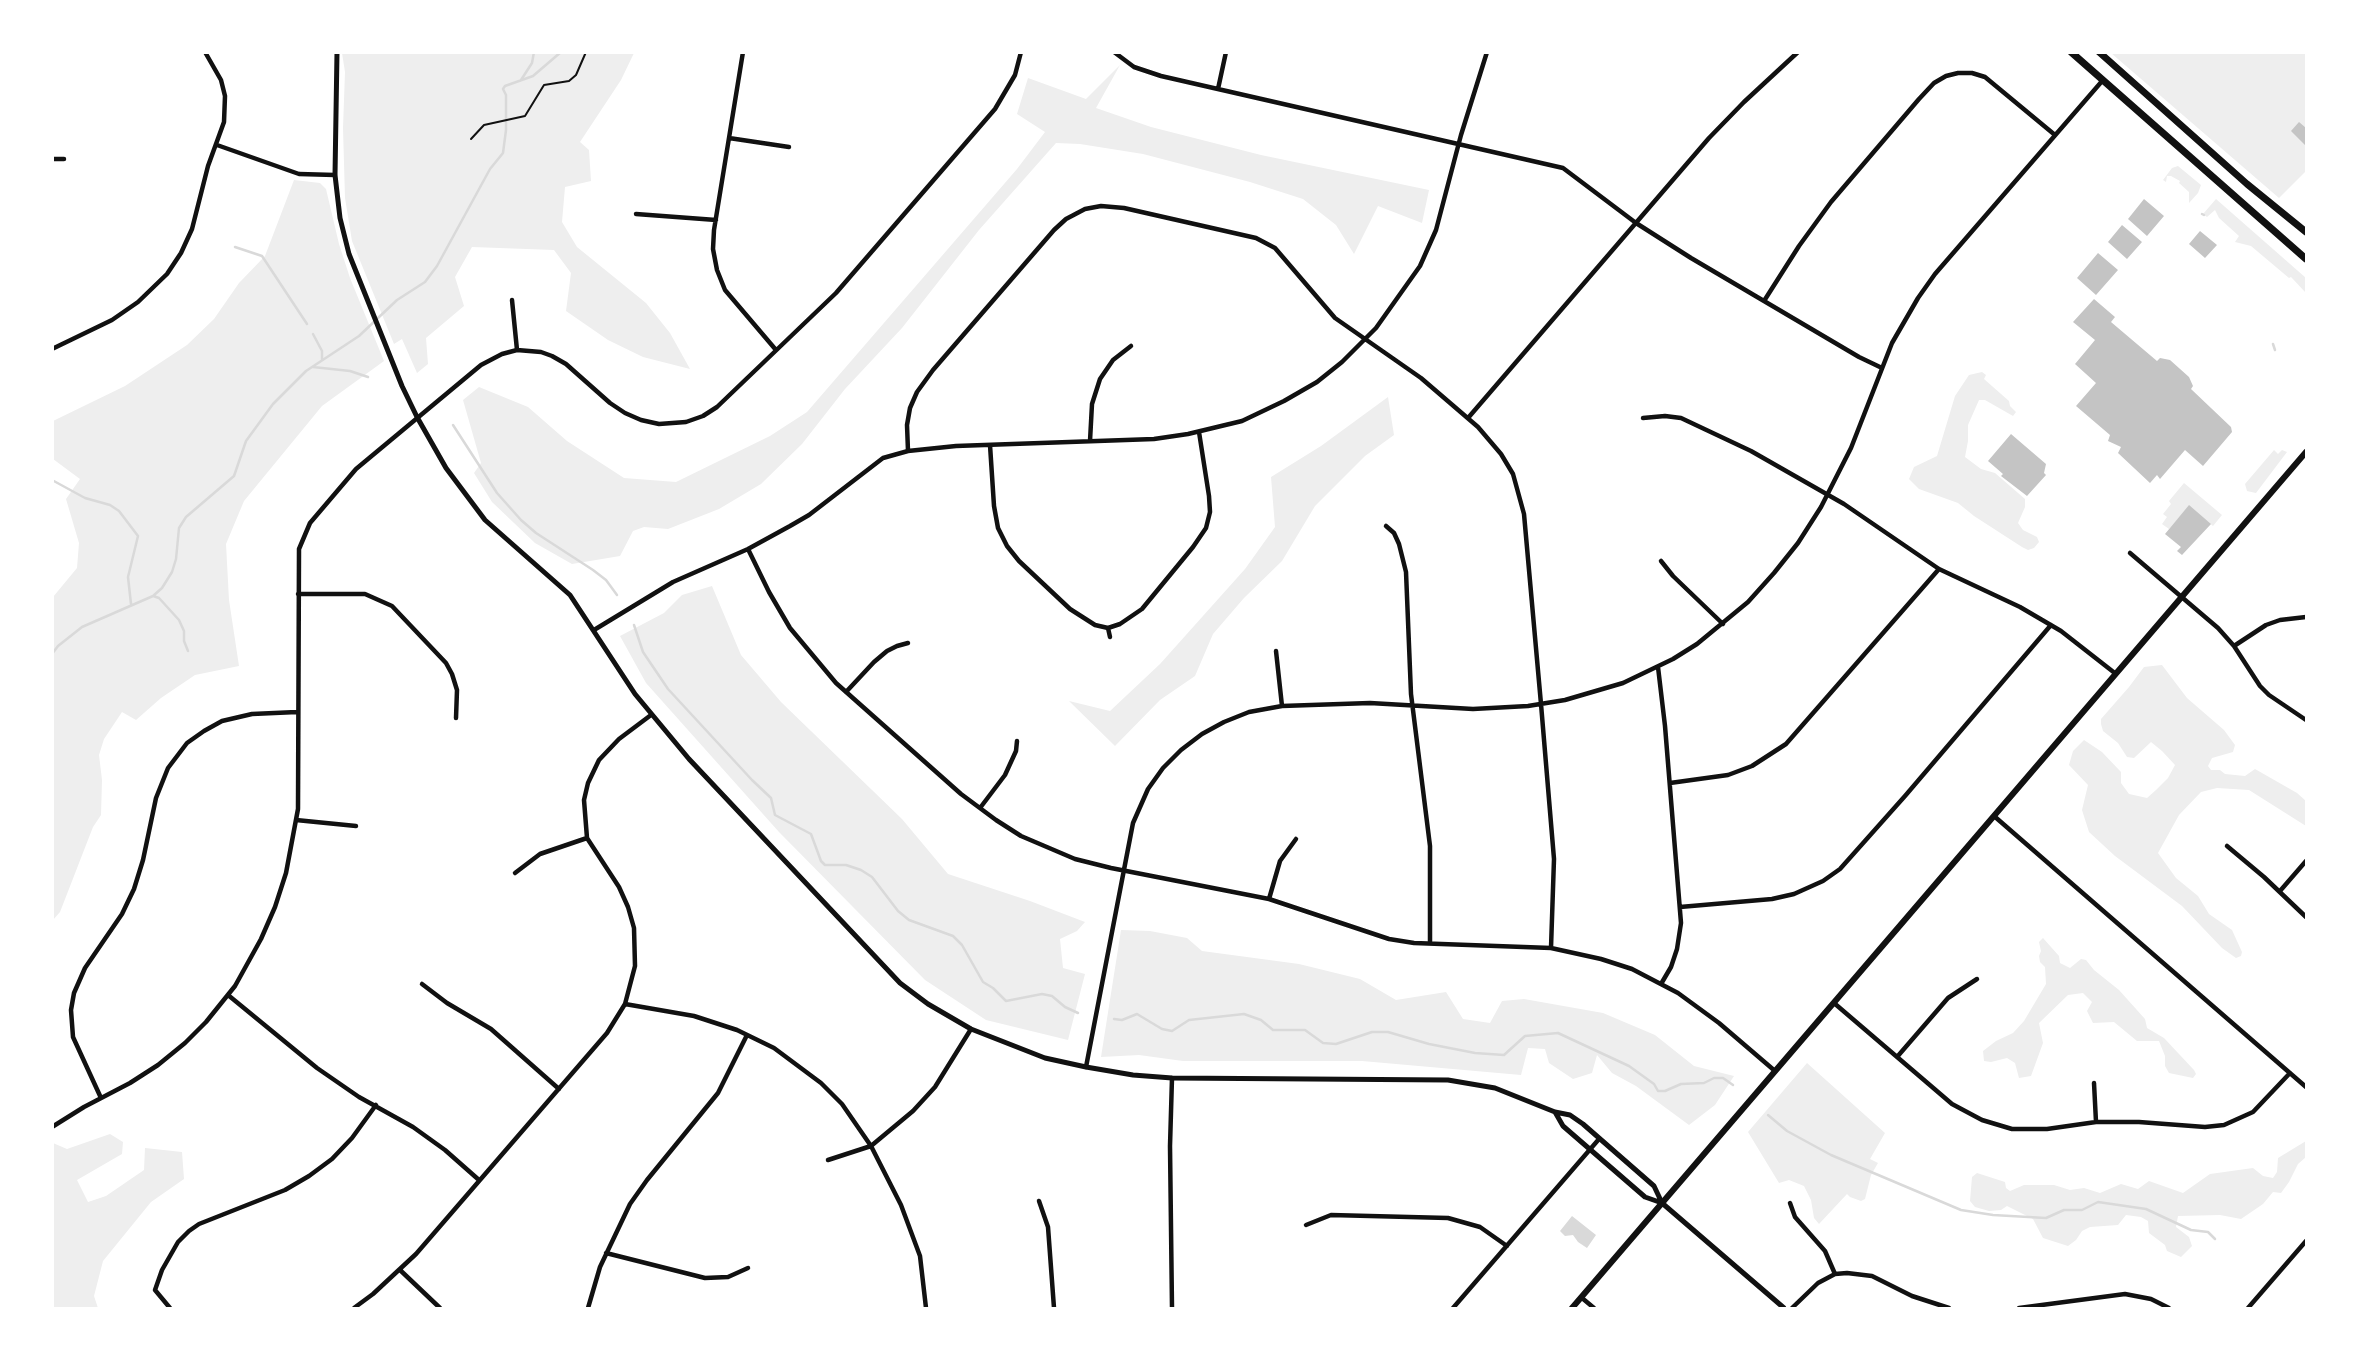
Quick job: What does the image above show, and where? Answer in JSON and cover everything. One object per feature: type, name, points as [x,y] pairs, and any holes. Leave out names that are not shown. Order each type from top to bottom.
[{"type":"main road","points":[[2071,52],[2306,259]]},
{"type":"main road","points":[[2099,52],[2247,184],[2306,232]]},
{"type":"main road","points":[[1572,1308],[2306,452]]},
{"type":"street","points":[[52,349],[112,320],[145,296],[167,274],[181,253],[192,229],[208,166],[224,122],[225,96],[221,80],[205,52]]},
{"type":"street","points":[[337,52],[335,175],[340,218],[349,254],[417,417],[446,468],[485,520],[570,595],[651,715],[689,760],[880,964],[928,1004],[971,1030],[1045,1058],[1086,1067],[1172,1078],[1448,1080],[1495,1088],[1555,1112],[1570,1115],[1654,1186],[1662,1203]]},
{"type":"street","points":[[743,52],[713,249],[724,290],[776,350]]},
{"type":"street","points":[[52,1126],[130,1083],[167,1058],[206,1022],[228,995],[261,939],[286,873],[296,820],[299,549],[310,523],[356,469],[490,359],[517,349],[552,356],[566,364],[610,403],[625,413],[650,422],[686,422],[718,407],[836,293],[995,109],[1015,75],[1021,52]]},
{"type":"street","points":[[1114,52],[1146,72],[1563,168],[1636,223],[1763,301],[1882,368]]},
{"type":"street","points":[[1218,89],[1226,52]]},
{"type":"street","points":[[594,630],[673,582],[748,549],[809,515],[883,458],[908,451],[1154,439],[1199,432],[1242,421],[1317,382],[1364,340],[1420,266],[1436,230],[1487,52]]},
{"type":"street","points":[[1468,418],[1721,125],[1798,52]]},
{"type":"street","points":[[1763,301],[1830,202],[1919,99],[1945,76],[1972,73],[1985,77],[2055,135]]},
{"type":"street","points":[[1086,1067],[1133,822],[1148,789],[1163,768],[1181,750],[1224,722],[1249,712],[1282,706],[1370,703],[1473,709],[1541,704],[1591,694],[1658,667],[1697,644],[1748,602],[1798,543],[1828,495],[1851,448],[1882,368],[1903,324],[1935,274],[2103,80]]},
{"type":"street","points":[[729,138],[789,147]]},
{"type":"street","points":[[217,145],[299,174],[335,175]]},
{"type":"street","points":[[52,159],[64,159]]},
{"type":"street","points":[[908,451],[907,425],[910,408],[917,392],[933,370],[1054,230],[1085,208],[1124,208],[1262,241],[1275,248],[1335,318],[1421,378],[1487,436],[1501,454],[1520,494],[1524,514],[1554,859],[1551,948]]},
{"type":"street","points":[[636,214],[716,220]]},
{"type":"street","points":[[512,300],[517,349]]},
{"type":"street","points":[[1090,441],[1091,404],[1100,379],[1113,360],[1132,346]]},
{"type":"street","points":[[1643,418],[1681,418],[1751,451],[1828,495],[1939,569],[2020,607],[2051,625],[2116,674]]},
{"type":"street","points":[[990,445],[994,506],[998,528],[1007,546],[1019,561],[1070,609],[1095,625],[1108,628],[1121,624],[1142,609],[1194,547],[1206,528],[1210,512],[1209,496],[1199,432]]},
{"type":"street","points":[[1387,526],[1394,533],[1404,557],[1412,706],[1430,846],[1430,943]]},
{"type":"street","points":[[748,549],[790,628],[813,658],[846,692],[980,808],[1004,825],[1043,846],[1075,859],[1269,899],[1390,939],[1551,948],[1601,959],[1632,970],[1697,1005],[1775,1071]]},
{"type":"street","points":[[2130,553],[2218,628],[2234,646],[2264,691],[2306,720]]},
{"type":"street","points":[[1661,561],[1723,624]]},
{"type":"street","points":[[1670,783],[1728,775],[1752,766],[1786,744],[1939,569]]},
{"type":"street","points":[[299,594],[365,594],[392,606],[446,663],[457,690],[456,718]]},
{"type":"street","points":[[2234,646],[2266,625],[2280,620],[2306,617]]},
{"type":"street","points":[[1680,907],[1772,899],[1794,894],[1823,881],[1840,869],[2051,625]]},
{"type":"street","points":[[1108,628],[1110,637]]},
{"type":"street","points":[[846,692],[887,651],[908,643]]},
{"type":"street","points":[[1276,651],[1282,706]]},
{"type":"street","points":[[1658,667],[1681,923],[1671,968],[1661,984]]},
{"type":"street","points":[[101,1098],[74,1037],[71,1019],[74,993],[85,968],[122,914],[134,889],[156,798],[168,768],[195,737],[222,721],[252,714],[297,712]]},
{"type":"street","points":[[354,1308],[400,1270],[607,1033],[625,1004],[635,966],[634,928],[619,887],[587,838],[584,800],[594,768],[606,751],[651,715]]},
{"type":"street","points":[[980,808],[1005,775],[1016,751],[1017,741]]},
{"type":"street","points":[[1994,816],[2306,1087]]},
{"type":"street","points":[[296,820],[356,826]]},
{"type":"street","points":[[515,873],[540,854],[587,838]]},
{"type":"street","points":[[1269,899],[1280,862],[1296,839]]},
{"type":"street","points":[[2227,846],[2306,917]]},
{"type":"street","points":[[2280,891],[2306,861]]},
{"type":"street","points":[[1898,1057],[1948,998],[1977,979]]},
{"type":"street","points":[[422,984],[491,1030],[559,1088]]},
{"type":"street","points":[[228,995],[317,1069],[445,1150],[479,1180]]},
{"type":"street","points":[[1834,1003],[1961,1110],[1991,1124],[2012,1129],[2032,1130],[2096,1122],[2205,1127],[2229,1124],[2259,1107],[2290,1073]]},
{"type":"street","points":[[625,1004],[694,1016],[747,1035],[774,1048],[821,1083],[842,1104],[872,1146],[901,1205],[920,1256],[926,1308]]},
{"type":"street","points":[[828,1160],[872,1146],[913,1111],[935,1087],[971,1030]]},
{"type":"street","points":[[588,1308],[606,1253],[623,1215],[646,1180],[718,1093],[747,1035]]},
{"type":"street","points":[[1172,1078],[1172,1308]]},
{"type":"street","points":[[2094,1083],[2096,1122]]},
{"type":"street","points":[[170,1308],[155,1290],[162,1270],[178,1242],[189,1231],[200,1224],[285,1191],[309,1176],[332,1159],[352,1138],[376,1105]]},
{"type":"street","points":[[1555,1112],[1563,1126],[1590,1150],[1645,1197],[1662,1203],[1784,1308]]},
{"type":"street","points":[[1453,1308],[1599,1139]]},
{"type":"street","points":[[1039,1201],[1048,1227],[1054,1308]]},
{"type":"street","points":[[1790,1203],[1796,1217],[1825,1251],[1835,1274]]},
{"type":"street","points":[[1306,1225],[1331,1215],[1448,1218],[1479,1227],[1507,1246]]},
{"type":"street","points":[[2248,1308],[2306,1241]]},
{"type":"street","points":[[606,1253],[705,1278],[728,1277],[748,1268]]},
{"type":"street","points":[[400,1270],[440,1308]]},
{"type":"street","points":[[1792,1308],[1812,1287],[1835,1274],[1858,1273],[1872,1276],[1912,1296],[1949,1308]]},
{"type":"street","points":[[2019,1308],[2125,1294],[2151,1299],[2169,1308]]},
{"type":"street","points":[[1582,1298],[1594,1308]]},
{"type":"path","points":[[471,139],[484,125],[525,116],[544,85],[569,81],[576,75],[586,52]]},
{"type":"shaded area","points":[[342,53],[634,53],[621,80],[580,142],[589,150],[591,181],[565,187],[562,222],[577,247],[646,303],[670,333],[690,369],[643,357],[608,340],[566,311],[571,273],[554,250],[472,247],[455,277],[464,306],[426,338],[428,364],[417,373],[402,339],[394,344],[352,241],[345,198],[345,72]]},
{"type":"shaded area","points":[[2111,53],[2306,53],[2306,171],[2279,198]]},
{"type":"shaded area","points":[[1120,65],[1096,108],[1151,127],[1261,155],[1429,190],[1422,223],[1378,206],[1354,254],[1336,225],[1303,199],[1143,154],[1056,143],[979,230],[902,328],[845,389],[802,444],[761,484],[719,509],[668,529],[644,527],[633,531],[620,556],[572,564],[535,543],[492,502],[474,473],[481,463],[463,400],[479,387],[528,407],[567,441],[624,478],[676,482],[770,436],[807,412],[1017,169],[1045,132],[1017,114],[1028,78],[1086,99]]},
{"type":"shaded area","points":[[2178,166],[2201,185],[2189,203],[2189,192],[2180,181],[2171,176],[2167,176],[2166,182],[2163,180],[2172,168]]},
{"type":"shaded area","points":[[294,180],[320,183],[326,189],[350,278],[384,361],[322,406],[244,501],[226,544],[229,600],[239,666],[195,675],[161,698],[136,720],[122,712],[104,739],[99,755],[102,780],[101,815],[93,827],[60,912],[53,920],[53,597],[77,568],[79,543],[66,499],[80,479],[53,459],[53,421],[125,386],[187,345],[214,319],[239,283],[265,256]]},
{"type":"shaded area","points":[[2216,199],[2306,278],[2306,293],[2291,277],[2251,246],[2235,242],[2239,236],[2219,218],[2215,210],[2207,217],[2203,214]]},
{"type":"shaded area","points":[[1982,372],[1986,375],[1984,379],[2009,401],[2016,412],[2013,416],[1985,400],[1979,400],[1968,425],[1965,457],[1981,469],[1995,473],[2025,499],[2025,507],[2018,523],[2023,530],[2037,537],[2039,542],[2028,550],[1958,503],[1919,489],[1909,479],[1914,467],[1937,456],[1955,396],[1969,375]]},
{"type":"shaded area","points":[[1388,397],[1394,435],[1365,456],[1315,506],[1282,561],[1244,598],[1213,634],[1195,676],[1160,700],[1115,746],[1069,701],[1110,711],[1160,664],[1245,569],[1275,527],[1271,477],[1321,446]]},
{"type":"shaded area","points":[[2274,450],[2278,454],[2282,450],[2287,452],[2256,493],[2247,491],[2245,484]]},
{"type":"shaded area","points":[[2184,483],[2222,515],[2213,526],[2189,506],[2169,529],[2162,524],[2167,517],[2163,514],[2171,504],[2169,501]]},
{"type":"shaded area","points":[[712,586],[741,655],[781,702],[902,819],[948,874],[1085,922],[1077,931],[1060,939],[1063,968],[1085,974],[1068,1040],[986,1020],[925,980],[779,832],[646,683],[620,636],[664,613],[682,595]]},
{"type":"shaded area","points":[[2162,665],[2187,698],[2224,730],[2235,745],[2233,752],[2212,758],[2208,766],[2211,770],[2245,776],[2255,769],[2306,801],[2306,826],[2249,790],[2217,788],[2201,792],[2179,815],[2158,853],[2176,878],[2198,896],[2209,914],[2232,930],[2242,952],[2241,956],[2236,958],[2222,948],[2182,906],[2115,856],[2089,832],[2082,810],[2088,785],[2069,765],[2073,751],[2084,740],[2102,752],[2121,772],[2121,783],[2129,794],[2147,798],[2168,778],[2175,765],[2151,742],[2134,758],[2127,757],[2118,743],[2103,731],[2101,724],[2101,719],[2144,667]]},
{"type":"shaded area","points":[[1121,930],[1150,931],[1187,938],[1202,951],[1299,964],[1360,979],[1396,1000],[1446,992],[1463,1019],[1490,1023],[1502,1001],[1524,999],[1603,1013],[1655,1035],[1694,1066],[1734,1076],[1715,1105],[1689,1125],[1636,1086],[1612,1073],[1597,1055],[1592,1073],[1573,1079],[1549,1063],[1545,1049],[1528,1048],[1521,1075],[1362,1061],[1183,1061],[1139,1055],[1101,1057]]},
{"type":"shaded area","points":[[2043,938],[2059,956],[2060,963],[2070,968],[2081,959],[2086,960],[2119,990],[2145,1019],[2147,1028],[2164,1038],[2194,1070],[2196,1074],[2193,1078],[2169,1073],[2159,1041],[2137,1041],[2114,1022],[2093,1023],[2087,1011],[2092,1002],[2083,993],[2068,995],[2039,1023],[2043,1043],[2031,1076],[2019,1078],[2015,1063],[2007,1058],[1984,1061],[1983,1051],[2013,1033],[2024,1021],[2046,984],[2045,967],[2039,956],[2039,942]]},
{"type":"shaded area","points":[[1807,1063],[1885,1133],[1870,1159],[1878,1163],[1871,1175],[1865,1199],[1861,1201],[1847,1194],[1819,1224],[1814,1218],[1811,1200],[1804,1186],[1789,1180],[1779,1183],[1748,1132]]},
{"type":"shaded area","points":[[110,1134],[123,1142],[122,1154],[77,1180],[88,1202],[106,1196],[144,1170],[145,1148],[182,1152],[184,1179],[151,1202],[103,1261],[94,1296],[98,1308],[54,1308],[53,1143],[67,1149]]},
{"type":"shaded area","points":[[2306,1141],[2306,1157],[2298,1164],[2281,1193],[2273,1192],[2263,1204],[2241,1219],[2220,1215],[2178,1216],[2176,1227],[2189,1237],[2192,1246],[2181,1257],[2167,1251],[2165,1245],[2149,1233],[2148,1221],[2141,1217],[2126,1215],[2118,1225],[2090,1227],[2082,1231],[2068,1246],[2043,1238],[2033,1219],[2007,1206],[2001,1210],[1989,1211],[1975,1207],[1970,1201],[1972,1177],[1977,1173],[2005,1182],[2010,1191],[2024,1185],[2054,1185],[2070,1190],[2084,1188],[2100,1193],[2121,1184],[2138,1189],[2149,1181],[2183,1193],[2210,1174],[2253,1168],[2263,1176],[2273,1178],[2277,1172],[2278,1158]]},
{"type":"shaded area","points":[[1572,1216],[1596,1235],[1587,1248],[1573,1235],[1565,1236],[1560,1231]]},
{"type":"building","points":[[2299,122],[2306,128],[2306,146],[2291,131]]},
{"type":"building","points":[[2144,199],[2164,216],[2147,236],[2128,219]]},
{"type":"building","points":[[2122,225],[2142,242],[2127,259],[2108,242]]},
{"type":"building","points":[[2200,231],[2217,245],[2205,258],[2189,244]]},
{"type":"building","points":[[2098,253],[2118,270],[2096,295],[2077,278]]},
{"type":"building","points":[[2094,299],[2115,317],[2111,322],[2157,361],[2160,358],[2170,360],[2189,377],[2193,386],[2191,389],[2231,427],[2232,432],[2203,466],[2185,450],[2160,479],[2157,475],[2150,483],[2118,453],[2121,447],[2108,441],[2110,435],[2076,406],[2096,383],[2075,364],[2095,340],[2073,322]]},
{"type":"building","points":[[2011,434],[2046,464],[2046,475],[2027,496],[2001,476],[2003,474],[1988,461]]},
{"type":"building","points":[[2189,505],[2211,524],[2182,555],[2177,551],[2181,547],[2165,534]]},
{"type":"waterway","points":[[521,80],[532,63],[534,52]]},
{"type":"waterway","points":[[52,654],[82,627],[153,596],[162,588],[176,559],[179,528],[186,517],[234,476],[246,441],[273,404],[306,371],[359,336],[397,300],[425,282],[437,266],[490,169],[503,153],[506,130],[506,95],[503,89],[533,76],[561,52]]},
{"type":"waterway","points":[[235,247],[262,256],[307,324]]},
{"type":"waterway","points":[[313,334],[322,351],[322,360]]},
{"type":"waterway","points":[[2273,344],[2275,350]]},
{"type":"waterway","points":[[313,367],[350,371],[368,377]]},
{"type":"waterway","points":[[453,425],[497,493],[521,520],[606,580],[617,595]]},
{"type":"waterway","points":[[52,480],[85,498],[110,505],[119,511],[138,536],[128,577],[131,604]]},
{"type":"waterway","points":[[153,596],[159,598],[179,620],[188,651]]},
{"type":"waterway","points":[[634,625],[643,652],[668,689],[771,798],[775,815],[811,834],[825,865],[846,865],[861,870],[872,877],[898,911],[909,920],[953,936],[962,945],[983,982],[1006,1001],[1042,994],[1052,996],[1078,1013]]},
{"type":"waterway","points":[[1114,1019],[1122,1020],[1137,1014],[1162,1029],[1172,1031],[1189,1020],[1244,1014],[1261,1020],[1273,1030],[1305,1030],[1323,1043],[1336,1044],[1372,1032],[1388,1032],[1429,1044],[1475,1053],[1504,1055],[1525,1036],[1558,1033],[1629,1066],[1654,1084],[1658,1091],[1681,1084],[1704,1083],[1714,1078],[1723,1078],[1733,1085]]},
{"type":"waterway","points":[[1768,1115],[1787,1131],[1831,1155],[1961,1210],[2046,1218],[2064,1210],[2082,1210],[2098,1202],[2146,1209],[2191,1230],[2208,1232],[2215,1239]]}]
